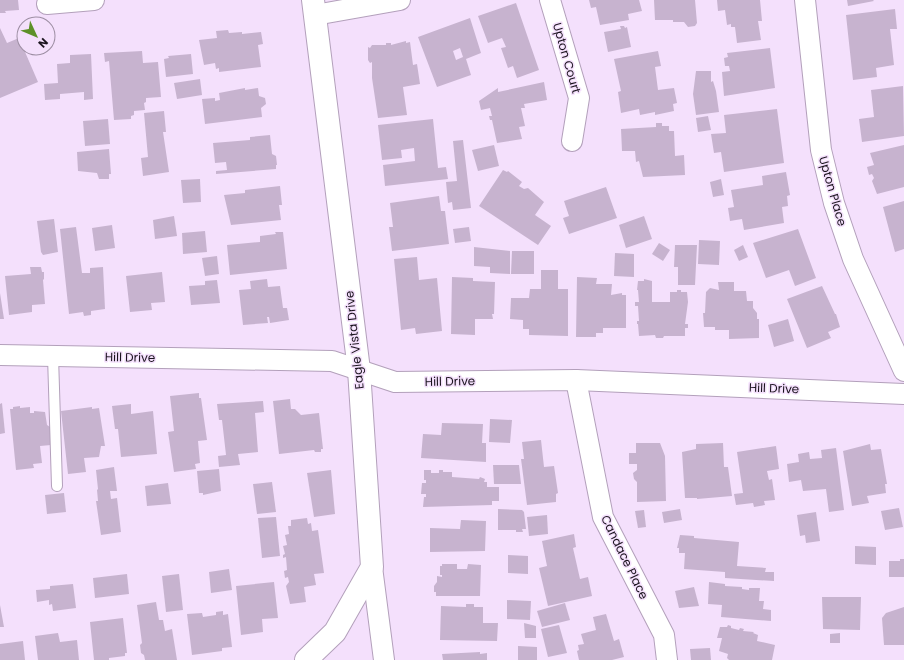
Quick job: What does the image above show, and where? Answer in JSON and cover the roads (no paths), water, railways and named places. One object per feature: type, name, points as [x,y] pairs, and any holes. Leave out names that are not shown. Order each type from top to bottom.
[{"type":"street","points":[[47,4],[94,0]]},
{"type":"street","points":[[314,8],[400,0]]},
{"type":"street","name":"Upton Court","points":[[550,0],[578,98],[572,141]]},
{"type":"street","name":"Upton Place","points":[[805,0],[821,150],[834,202],[854,259],[904,370]]},
{"type":"street","name":"Eagle Vista Drive","points":[[314,8],[359,370],[372,567]]},
{"type":"street","name":"Hill Drive","points":[[0,356],[332,361],[395,382],[576,380],[904,394]]},
{"type":"street","name":"Candace Place","points":[[576,380],[603,517],[664,634],[667,660]]},
{"type":"street","points":[[306,660],[335,632],[372,567]]},
{"type":"street","points":[[372,567],[384,660]]},
{"type":"lane","points":[[53,356],[57,486]]}]
